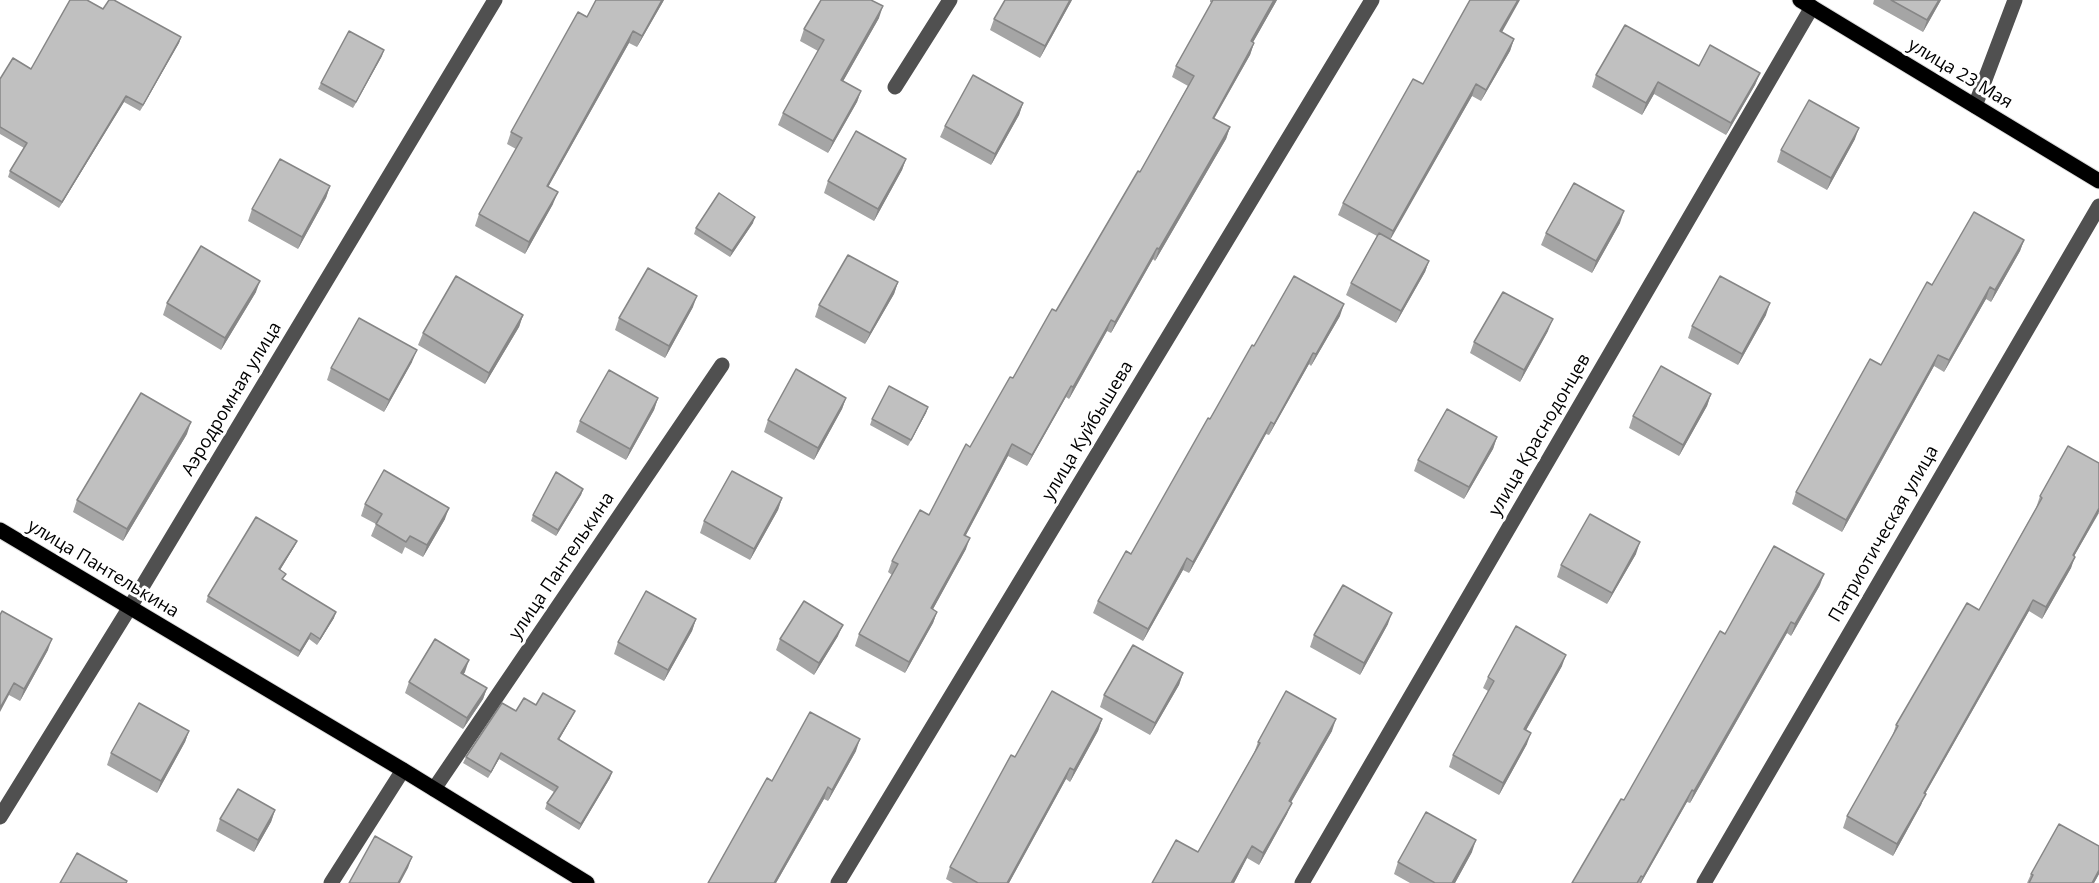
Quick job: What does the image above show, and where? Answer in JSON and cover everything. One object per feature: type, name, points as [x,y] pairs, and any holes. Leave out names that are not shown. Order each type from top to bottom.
[{"type":"main road","name":"улица 23 Мая","points":[[1806,4],[2099,181]]},
{"type":"main road","name":"улица Пантелькина","points":[[0,530],[403,770],[586,883]]},
{"type":"street","name":"Аэродромная улица","points":[[0,817],[130,607],[495,0]]},
{"type":"street","points":[[895,87],[950,0]]},
{"type":"street","name":"улица Куйбышева","points":[[838,883],[1372,0]]},
{"type":"street","points":[[1975,106],[2015,0]]},
{"type":"street","name":"улица Краснодонцев","points":[[1302,883],[1806,4]]},
{"type":"street","name":"Патриотическая улица","points":[[1704,883],[2099,206]]},
{"type":"street","name":"улица Пантелькина","points":[[434,789],[722,365]]},
{"type":"street","points":[[331,883],[403,770]]},
{"type":"building","points":[[70,0],[87,0],[103,9],[109,0],[114,0],[181,37],[143,105],[126,96],[62,202],[10,171],[27,143],[0,127],[0,79],[13,58],[31,69]]},
{"type":"building","points":[[596,0],[662,0],[642,36],[633,31],[547,186],[558,192],[529,242],[479,214],[522,138],[511,132],[578,12],[587,17]]},
{"type":"building","points":[[821,0],[871,0],[883,6],[841,80],[861,91],[833,141],[783,113],[824,40],[804,29]]},
{"type":"building","points":[[1005,0],[1070,0],[1045,46],[994,19]]},
{"type":"building","points":[[1213,0],[1274,0],[1251,41],[1254,43],[1213,118],[1230,127],[1115,322],[1111,320],[1032,455],[1012,444],[964,535],[970,538],[931,608],[937,612],[909,662],[859,634],[898,564],[892,561],[920,510],[929,515],[966,444],[970,447],[1052,309],[1056,311],[1138,171],[1140,172],[1194,76],[1176,66]]},
{"type":"building","points":[[1470,0],[1518,0],[1500,31],[1514,39],[1486,90],[1476,84],[1393,231],[1343,203],[1413,79],[1423,84]]},
{"type":"building","points":[[1891,0],[1939,0],[1927,20]]},
{"type":"building","points":[[1625,25],[1699,66],[1710,45],[1760,73],[1731,123],[1658,82],[1646,103],[1596,75]]},
{"type":"building","points":[[349,31],[384,50],[356,102],[321,83]]},
{"type":"building","points":[[973,75],[1023,103],[995,154],[945,126]]},
{"type":"building","points":[[1809,100],[1859,128],[1831,178],[1781,150]]},
{"type":"building","points":[[856,131],[906,159],[878,209],[828,181]]},
{"type":"building","points":[[280,159],[330,186],[302,237],[252,209]]},
{"type":"building","points":[[1574,183],[1624,211],[1596,261],[1546,233]]},
{"type":"building","points":[[719,193],[755,217],[732,251],[696,228]]},
{"type":"building","points":[[1974,212],[2024,240],[1995,290],[1990,287],[1949,360],[1938,355],[1846,520],[1796,492],[1870,359],[1881,365],[1927,282],[1932,285]]},
{"type":"building","points":[[1379,233],[1429,261],[1401,311],[1351,283]]},
{"type":"building","points":[[201,246],[260,281],[225,338],[167,303]]},
{"type":"building","points":[[848,255],[898,282],[870,333],[819,305]]},
{"type":"building","points":[[648,268],[697,296],[669,346],[619,318]]},
{"type":"building","points":[[456,276],[523,315],[489,373],[423,333]]},
{"type":"building","points":[[1294,276],[1344,304],[1316,354],[1313,353],[1274,424],[1271,422],[1193,562],[1187,558],[1148,629],[1098,601],[1126,551],[1131,554],[1208,418],[1210,419]]},
{"type":"building","points":[[1720,276],[1770,303],[1742,354],[1692,326]]},
{"type":"building","points":[[1503,292],[1553,319],[1524,370],[1474,342]]},
{"type":"building","points":[[359,318],[417,350],[389,400],[331,368]]},
{"type":"building","points":[[1661,366],[1711,394],[1683,445],[1633,416]]},
{"type":"building","points":[[796,369],[846,398],[818,448],[768,420]]},
{"type":"building","points":[[609,370],[658,398],[630,449],[580,421]]},
{"type":"building","points":[[889,386],[928,407],[911,440],[872,419]]},
{"type":"building","points":[[141,393],[191,422],[127,529],[77,500]]},
{"type":"building","points":[[1447,409],[1497,437],[1469,487],[1418,460]]},
{"type":"building","points":[[2068,446],[2099,463],[2099,508],[2073,555],[2075,557],[2046,607],[2033,600],[1897,844],[1847,816],[1898,726],[1896,725],[1967,603],[1979,610],[2042,498],[2040,496]]},
{"type":"building","points":[[384,470],[449,508],[427,545],[410,536],[406,542],[376,524],[382,514],[365,504]]},
{"type":"building","points":[[732,471],[782,498],[754,549],[704,521]]},
{"type":"building","points":[[556,472],[583,489],[558,530],[533,515]]},
{"type":"building","points":[[1590,514],[1640,542],[1612,593],[1561,565]]},
{"type":"building","points":[[256,517],[297,541],[279,569],[286,574],[282,579],[336,612],[320,639],[311,633],[300,651],[208,596]]},
{"type":"building","points":[[1774,546],[1824,574],[1795,624],[1791,622],[1643,877],[1641,876],[1637,883],[1572,883],[1621,799],[1624,800],[1720,631],[1725,634]]},
{"type":"building","points":[[1343,585],[1392,613],[1364,663],[1314,635]]},
{"type":"building","points":[[646,591],[696,619],[668,670],[618,642]]},
{"type":"building","points":[[804,601],[843,625],[819,663],[780,639]]},
{"type":"building","points":[[2,611],[52,639],[24,689],[14,683],[0,708],[0,615]]},
{"type":"building","points":[[1516,626],[1566,655],[1524,729],[1531,733],[1503,783],[1453,755],[1494,681],[1488,677]]},
{"type":"building","points":[[435,639],[469,660],[461,673],[487,688],[467,718],[409,682]]},
{"type":"building","points":[[1133,645],[1183,673],[1155,723],[1104,695]]},
{"type":"building","points":[[1052,691],[1102,719],[1074,770],[1070,768],[1007,883],[978,883],[950,867],[1011,755],[1015,757]]},
{"type":"building","points":[[1286,691],[1336,719],[1289,801],[1292,803],[1263,853],[1252,846],[1231,883],[1152,883],[1176,840],[1198,852],[1260,743],[1258,742]]},
{"type":"building","points":[[543,693],[575,711],[558,739],[612,772],[581,824],[547,803],[558,787],[501,753],[491,772],[466,757],[502,703],[516,711],[524,698],[536,705]]},
{"type":"building","points":[[139,703],[189,731],[161,781],[111,753]]},
{"type":"building","points":[[810,712],[860,739],[832,790],[828,787],[774,883],[708,883],[767,778],[772,781]]},
{"type":"building","points":[[238,789],[275,810],[258,840],[220,819]]},
{"type":"building","points":[[1426,812],[1476,840],[1452,883],[1435,883],[1398,862]]},
{"type":"building","points":[[2059,824],[2099,846],[2099,870],[2092,883],[2029,883],[2033,875],[2031,874]]},
{"type":"building","points":[[375,836],[412,857],[398,883],[349,883]]},
{"type":"building","points":[[77,853],[127,881],[126,883],[60,883]]}]
